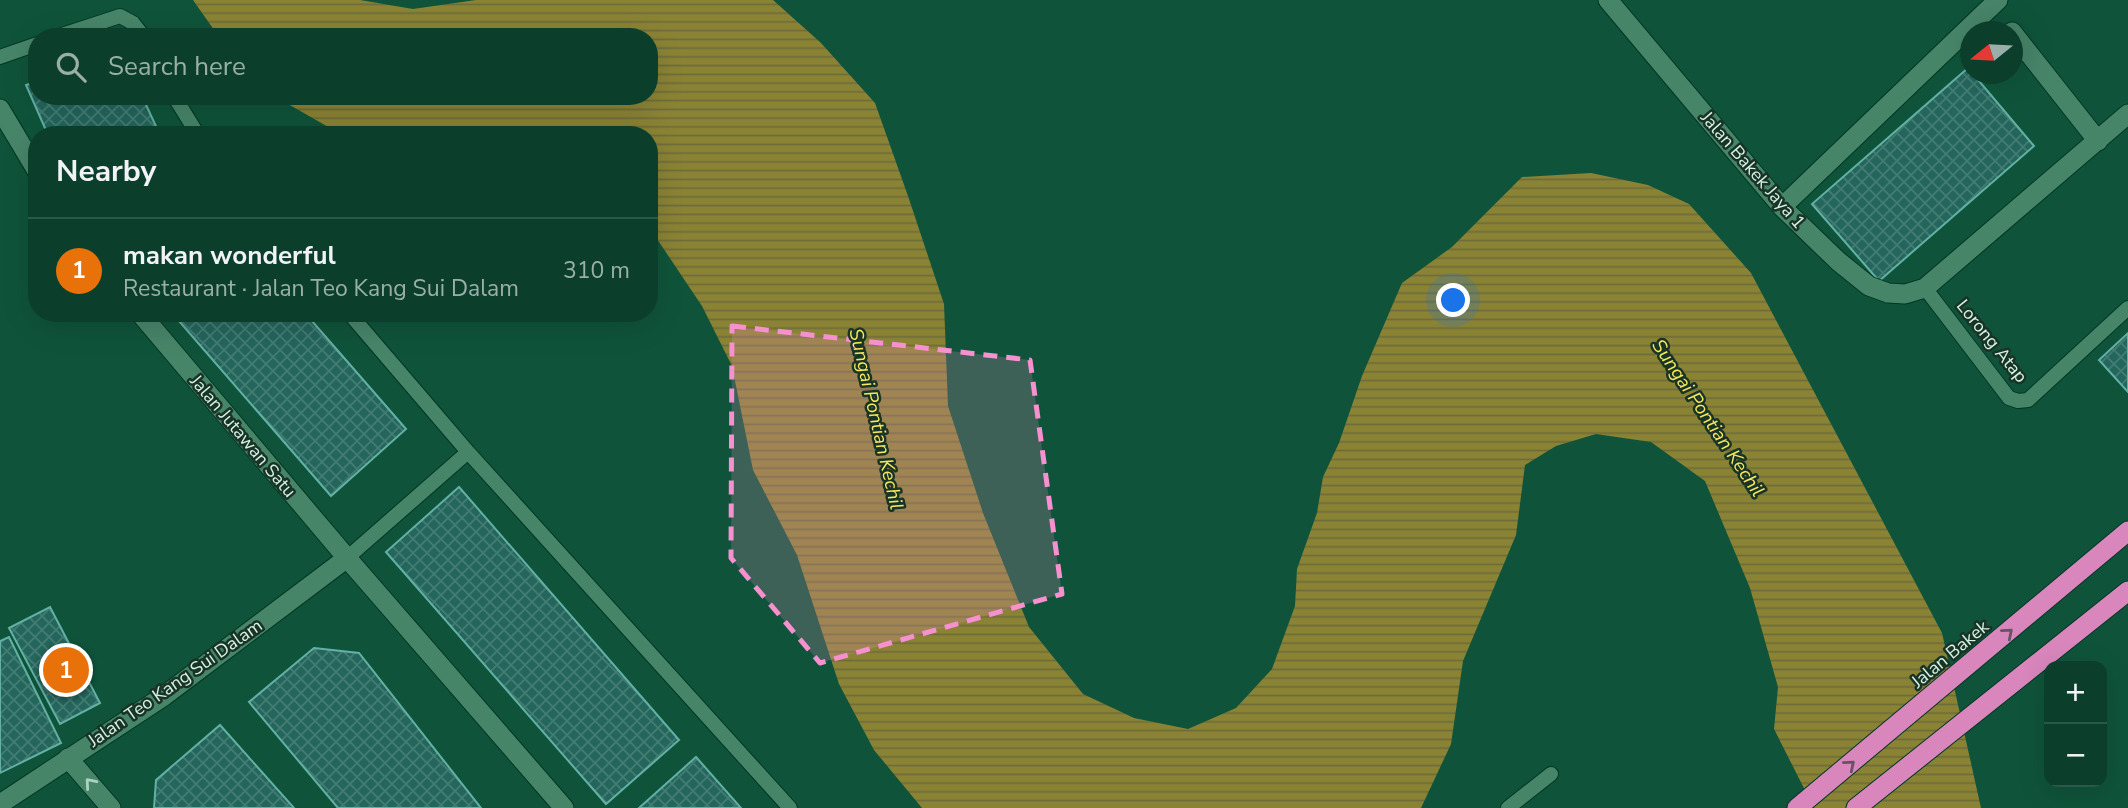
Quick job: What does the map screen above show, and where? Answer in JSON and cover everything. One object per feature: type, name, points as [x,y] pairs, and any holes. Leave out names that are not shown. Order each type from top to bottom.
[{"type":"highway","name":"Jalan Bakek","points":[[1797,808],[2128,531]]},
{"type":"highway","points":[[1856,808],[2128,591]]},
{"type":"street","name":"Jalan Bakek Jaya 1","points":[[1608,0],[1782,207],[1838,261],[1869,286],[1888,293],[1905,294],[1925,288]]},
{"type":"street","points":[[1782,207],[1992,2],[2005,21]]},
{"type":"street","points":[[2023,46],[2098,141]]},
{"type":"street","points":[[0,109],[28,157]]},
{"type":"street","points":[[1925,288],[2128,114]]},
{"type":"street","name":"Jalan Jutawan Satu","points":[[148,322],[347,558],[564,808]]},
{"type":"street","name":"Jalan Teo Kang Sui Dalam","points":[[0,804],[164,696],[347,558]]},
{"type":"street","points":[[68,758],[111,808]]},
{"type":"lane","points":[[83,28],[120,16],[137,28]]},
{"type":"lane","points":[[0,57],[28,47]]},
{"type":"lane","points":[[180,105],[192,126]]},
{"type":"lane","name":"Lorong Atap","points":[[1925,288],[2009,398],[2018,401],[2028,400],[2128,308]]},
{"type":"lane","points":[[357,322],[468,452],[790,808]]},
{"type":"lane","points":[[347,558],[468,452]]},
{"type":"lane","points":[[1508,808],[1551,774]]},
{"type":"highlighted area","points":[[732,326],[1030,360],[1062,594],[820,663],[731,558]]},
{"type":"water","name":"Sungai Pontian Kechil","points":[[193,0],[360,0],[413,9],[476,0],[773,0],[821,43],[875,103],[944,304],[948,406],[983,513],[1029,627],[1083,694],[1134,718],[1188,729],[1236,708],[1272,669],[1295,606],[1297,569],[1317,513],[1323,477],[1402,283],[1452,247],[1522,177],[1591,173],[1648,185],[1689,204],[1751,273],[1942,633],[1981,808],[1814,808],[1774,729],[1778,687],[1750,588],[1705,481],[1651,442],[1596,434],[1556,446],[1525,465],[1516,535],[1463,661],[1451,744],[1421,808],[922,808],[874,750],[839,684],[797,555],[753,470],[732,366],[702,306],[658,240],[658,126],[326,126],[290,105],[658,105],[658,28],[213,28]]},
{"type":"building","points":[[1960,75],[1960,84],[1982,84],[2034,146],[1879,281],[1812,204]]},
{"type":"building","points":[[35,105],[146,105],[156,126],[44,126]]},
{"type":"building","points":[[180,322],[313,322],[406,429],[331,496]]},
{"type":"building","points":[[2128,333],[2128,392],[2099,360]]},
{"type":"building","points":[[459,487],[679,740],[606,804],[386,552]]},
{"type":"building","points":[[50,607],[100,703],[60,724],[9,628]]},
{"type":"building","points":[[9,637],[61,743],[0,773],[0,641]]},
{"type":"building","points":[[314,648],[359,653],[481,808],[338,808],[249,702]]},
{"type":"building","points":[[220,725],[294,808],[154,808],[156,780]]},
{"type":"building","points":[[696,757],[741,808],[639,808]]},
{"type":"place","name":"makan wonderful","points":[[66,670]]}]
